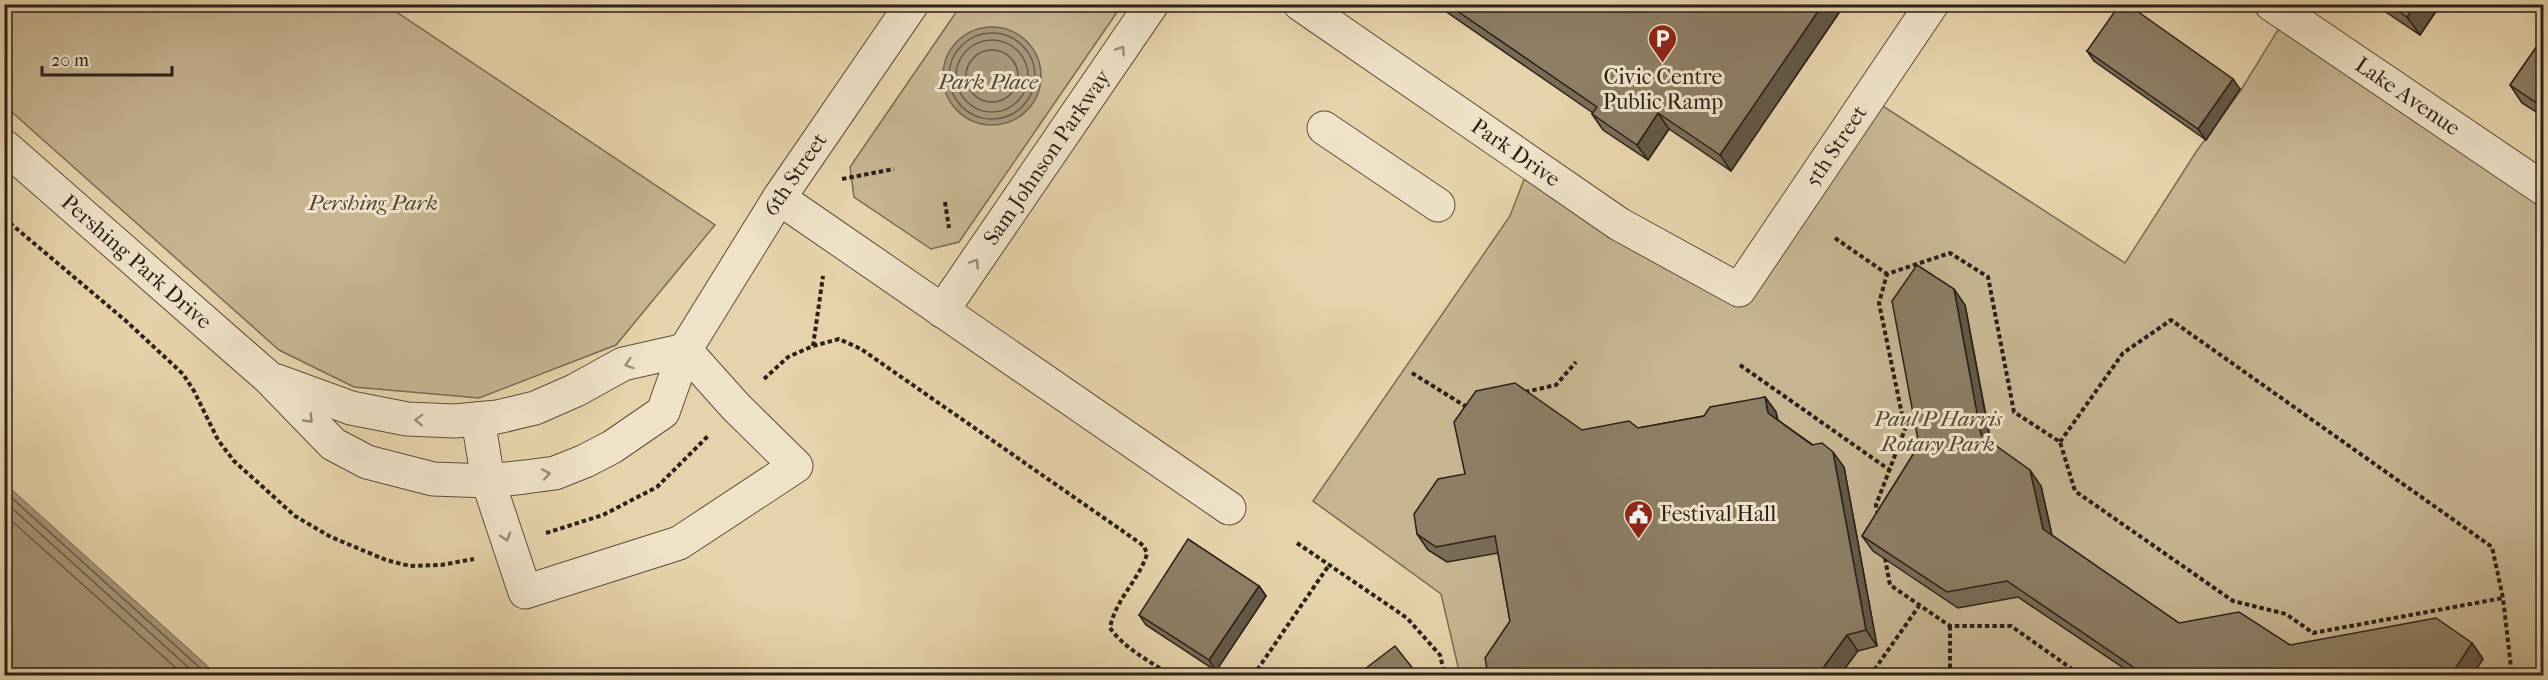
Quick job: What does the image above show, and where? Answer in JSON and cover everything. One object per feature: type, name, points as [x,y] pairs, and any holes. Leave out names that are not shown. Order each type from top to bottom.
[{"type":"street","name":"6th Street","points":[[488,481],[555,472],[612,447],[663,412],[686,350],[779,198],[912,4]]},
{"type":"street","name":"Sam Johnson Parkway","points":[[942,311],[1152,4]]},
{"type":"street","name":"Park Drive","points":[[1300,4],[1619,224],[1739,290]]},
{"type":"street","name":"5th Street","points":[[1739,290],[1932,4]]},
{"type":"street","name":"Lake Avenue","points":[[2271,4],[2544,189]]},
{"type":"street","points":[[1324,128],[1438,205]]},
{"type":"street","name":"Pershing Park Drive","points":[[4,146],[268,378],[333,444],[367,462],[433,479],[488,481]]},
{"type":"street","points":[[779,198],[1229,508]]},
{"type":"street","points":[[686,350],[736,407],[796,466],[679,543],[525,592],[488,481],[478,419],[535,408],[576,390],[623,364],[686,350]]},
{"type":"street","name":"Pershing Park Drive","points":[[268,378],[351,408],[407,419],[455,421],[478,419]]},
{"type":"path","points":[[836,180],[894,169]]},
{"type":"path","points":[[1835,238],[1887,274]]},
{"type":"path","points":[[1887,274],[1950,253],[1988,277],[2014,412],[2060,442],[2075,491],[2233,602],[2286,614],[2313,633],[2503,598]]},
{"type":"path","points":[[1878,516],[1876,505],[1891,471],[1905,429],[1879,303],[1887,274]]},
{"type":"path","points":[[813,346],[823,275]]},
{"type":"path","points":[[2060,442],[2123,353],[2171,321],[2492,547],[2503,598],[2512,675]]},
{"type":"path","points":[[1522,393],[1556,385],[1576,362]]},
{"type":"path","points":[[1740,365],[1891,471]]},
{"type":"path","points":[[1412,373],[1465,406],[1476,403]]},
{"type":"path","points":[[1297,543],[1407,618],[1440,655],[1445,675]]},
{"type":"path","points":[[1884,551],[1890,585],[1950,627],[2011,626],[2082,675]]},
{"type":"path","points":[[1253,675],[1329,565]]},
{"type":"path","points":[[1870,675],[1919,606]]},
{"type":"path","points":[[1950,627],[1950,675]]},
{"type":"green space","name":"Pershing Park","points":[[5,4],[386,5],[715,225],[616,345],[479,398],[354,387],[279,350],[5,106]]},
{"type":"green space","name":"Park Place","points":[[961,5],[1122,5],[959,242],[931,249],[854,197],[850,167]]},
{"type":"green space","name":"Paul P Harris Rotary Park","points":[[2287,15],[2543,189],[2543,675],[1460,675],[1441,594],[1313,501],[1510,216],[1530,164],[1739,289],[1869,97],[2125,263],[2196,152],[2241,90]]},
{"type":"water","points":[[992,27],[1011,31],[1027,41],[1037,57],[1041,76],[1037,95],[1027,111],[1011,121],[992,125],[973,121],[957,111],[947,95],[943,76],[947,57],[957,41],[973,31]]},
{"type":"water","points":[[5,483],[218,675],[5,675]]},
{"type":"pier","points":[[4,480],[220,673],[221,676],[5,483]]},
{"type":"building","name":"Civic Centre Public Ramp","points":[[1447,4],[1823,4],[1720,155],[1658,113],[1637,145],[1592,114],[1597,107]]},
{"type":"building","points":[[2120,4],[2127,4],[2233,79],[2198,129],[2087,51]]},
{"type":"building","points":[[2388,4],[2416,4],[2407,17]]},
{"type":"building","points":[[2544,36],[2544,108],[2510,85]]},
{"type":"building","points":[[1917,265],[1954,289],[1981,435],[2030,470],[2043,529],[2179,623],[2239,612],[2290,645],[2436,618],[2472,643],[2451,675],[2145,675],[2007,581],[1947,592],[1862,536],[1919,445],[1892,301]]},
{"type":"building","name":"Festival Hall","points":[[1515,383],[1582,430],[1629,421],[1638,428],[1704,416],[1710,407],[1765,397],[1768,413],[1812,445],[1822,443],[1833,452],[1866,630],[1847,635],[1818,675],[1488,675],[1485,658],[1510,621],[1495,536],[1436,547],[1417,534],[1414,514],[1438,479],[1465,474],[1454,422],[1476,391]]},
{"type":"building","points":[[1188,539],[1259,586],[1209,660],[1139,615]]},
{"type":"building","points":[[1395,646],[1418,675],[1357,675]]},
{"type":"place","name":"Civic Centre Public Ramp","points":[[1663,64]]},
{"type":"place","name":"Festival Hall","points":[[1639,540]]}]
